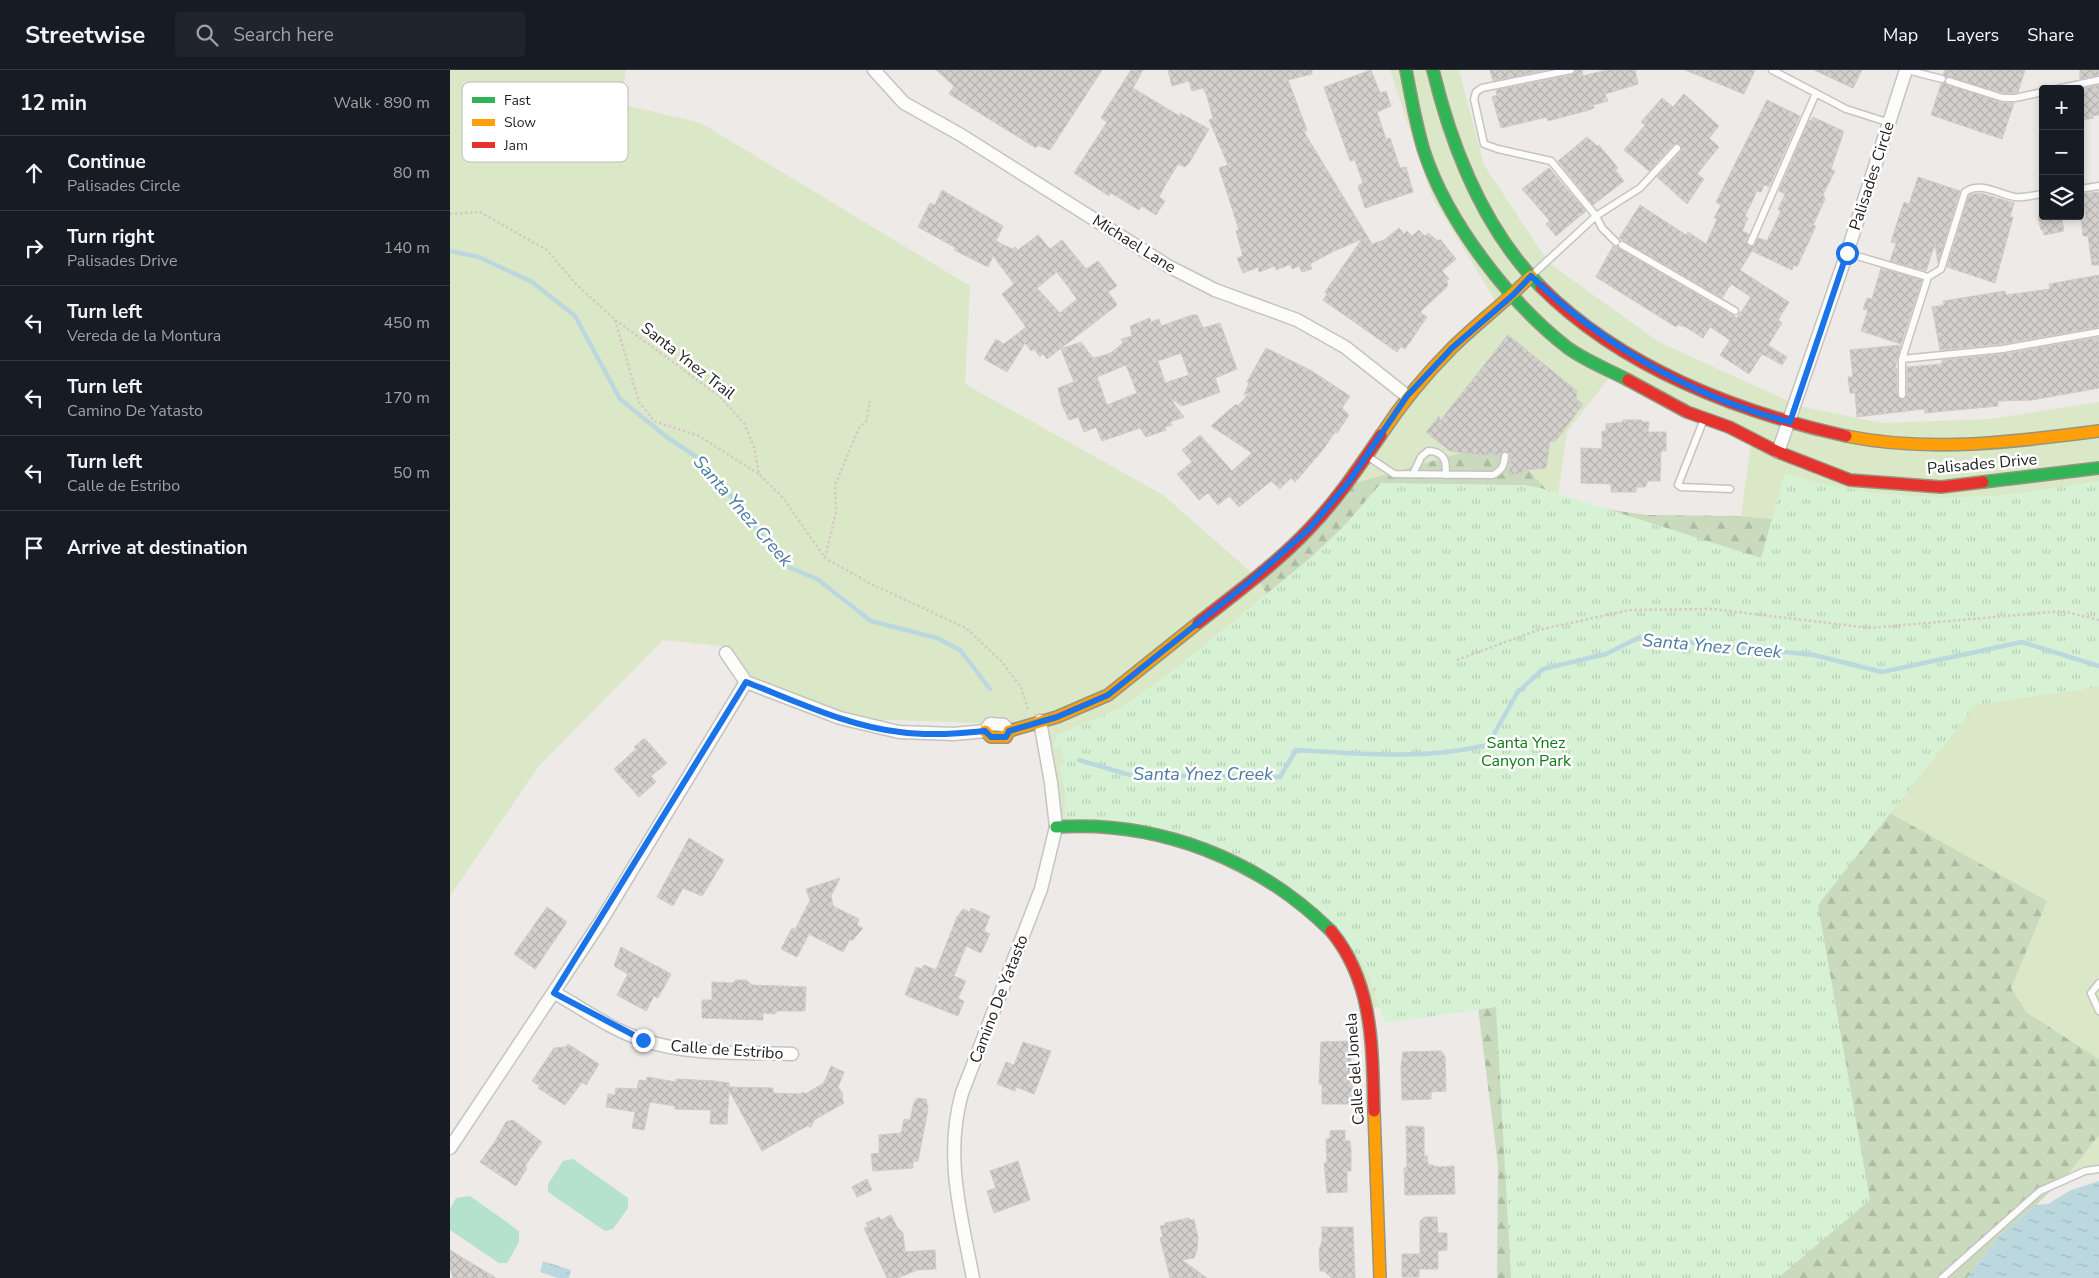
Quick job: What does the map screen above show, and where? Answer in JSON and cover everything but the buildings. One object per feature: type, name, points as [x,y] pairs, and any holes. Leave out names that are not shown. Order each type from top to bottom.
[{"type":"street","name":"Michael Lane","points":[[874,70],[904,103],[961,135],[1168,266],[1215,290],[1297,320],[1345,347],[1407,396]]},
{"type":"street","name":"Palisades Drive","points":[[1406,70],[1416,122],[1425,153],[1438,183],[1469,239],[1487,265],[1538,322],[1570,348],[1687,412],[1705,418],[1778,452],[1850,480],[1940,487],[2099,468]]},
{"type":"street","name":"Palisades Drive","points":[[1434,70],[1443,113],[1467,177],[1486,213],[1531,276],[1561,305],[1621,348],[1710,394],[1761,414],[1848,436],[1912,445],[1975,445],[2099,431]]},
{"type":"street","name":"Palisades Circle","points":[[1778,452],[1790,422],[1907,70]]},
{"type":"street","points":[[726,653],[746,682],[840,718],[877,728],[921,734],[985,731],[990,724],[1004,725],[1009,731],[1057,717],[1108,695],[1254,578],[1309,529],[1348,483],[1407,396],[1452,348],[1513,295],[1531,276]]},
{"type":"street","points":[[450,1148],[554,993],[746,682]]},
{"type":"street","name":"Camino De Yatasto","points":[[973,1278],[954,1168],[955,1118],[962,1093],[1041,889],[1056,828],[1051,783],[1040,721]]},
{"type":"street","name":"Calle del Jonela","points":[[1056,828],[1084,825],[1135,829],[1201,850],[1256,873],[1304,903],[1326,925],[1348,953],[1361,979],[1369,1009],[1372,1042],[1380,1278]]},
{"type":"street","name":"Calle de Estribo","points":[[554,993],[630,1035],[656,1044],[689,1050],[792,1054]]},
{"type":"lane","points":[[1571,70],[1482,88],[1476,92],[1474,99],[1484,144],[1551,161],[1596,216],[1602,228],[1619,244],[1735,311]]},
{"type":"lane","points":[[1772,70],[1846,109],[1890,123]]},
{"type":"lane","points":[[1907,70],[2003,98],[2015,98],[2039,93]]},
{"type":"lane","points":[[2076,85],[2099,80]]},
{"type":"lane","points":[[1750,242],[1816,93]]},
{"type":"lane","points":[[1531,276],[1596,216],[1640,188],[1677,148]]},
{"type":"lane","points":[[2084,188],[2099,186]]},
{"type":"lane","points":[[1902,395],[1902,359],[1928,277],[1941,269],[1964,192],[1971,188],[1981,187],[2016,197],[2039,194]]},
{"type":"lane","points":[[1847,253],[1928,277]]},
{"type":"lane","points":[[1902,359],[2003,349],[2099,332]]},
{"type":"lane","points":[[1705,418],[1678,485],[1682,487],[1730,489]]},
{"type":"lane","points":[[1413,474],[1421,457],[1428,451],[1436,451],[1444,457],[1445,475]]},
{"type":"lane","points":[[1366,456],[1394,474],[1445,475],[1493,475],[1504,465],[1505,456]]},
{"type":"lane","points":[[2099,983],[2092,993],[2099,1011]]},
{"type":"lane","points":[[1942,1278],[2040,1191],[2085,1171],[2099,1169]]},
{"type":"path","name":"Santa Ynez Trail","points":[[450,214],[480,212],[547,250],[576,284],[614,319],[719,396],[744,423],[754,447],[759,474]]},
{"type":"path","points":[[614,319],[639,402],[654,421],[698,436],[759,474],[784,499],[825,558],[873,585],[966,628],[1001,661],[1021,687],[1026,703]]},
{"type":"path","points":[[825,558],[836,512],[835,485],[859,428],[866,421],[870,401]]},
{"type":"path","points":[[1456,660],[1538,630],[1630,610],[1712,609],[1870,628],[2062,611],[2099,620]]},
{"type":"green space","points":[[450,70],[626,70],[624,82],[462,82],[462,162],[628,162],[628,106],[701,123],[970,286],[965,384],[1163,495],[1258,578],[1475,984],[1369,1009],[1346,956],[1301,906],[1200,854],[1134,833],[1052,831],[1034,725],[840,718],[748,678],[730,647],[663,640],[539,766],[450,896]]},
{"type":"green space","points":[[1390,70],[1459,70],[1484,165],[1549,263],[1659,342],[1799,406],[1882,423],[1990,419],[2099,402],[2099,1059],[2026,1012],[2011,988],[1781,752],[1781,520],[1741,516],[1751,444],[1611,375],[1567,432],[1557,502],[1353,485],[1411,399],[1501,310],[1432,197]]},
{"type":"green space","name":"Santa Ynez Canyon Park","points":[[1503,441],[1557,502],[1647,515],[1741,516],[1781,520],[1781,752],[2047,901],[2011,988],[2026,1012],[2099,1059],[2099,1135],[2070,1172],[2036,1205],[2000,1235],[1967,1278],[1497,1278],[1498,1165],[1475,984],[1258,578],[1352,484]]},
{"type":"green space","name":"Santa Ynez Canyon Park","points":[[1785,473],[1807,480],[1852,489],[1897,495],[1943,497],[1999,495],[2099,481],[2099,687],[1976,705],[1818,905],[1870,1200],[1778,1278],[1511,1278],[1496,1007],[1385,1023],[1368,974],[1359,957],[1262,870],[1065,818],[1065,791],[1059,766],[1064,762],[1060,746],[1055,748],[1053,746],[1057,735],[1121,707],[1174,670],[1309,559],[1345,525],[1381,483],[1525,485],[1541,488],[1761,558]]},
{"type":"green space","points":[[2099,1135],[2099,1167],[2070,1172]]},
{"type":"green space","points":[[573,1159],[628,1198],[628,1208],[613,1229],[605,1231],[548,1192],[548,1184],[563,1161]]},
{"type":"green space","points":[[470,1196],[519,1231],[519,1242],[507,1263],[499,1263],[450,1230],[450,1209],[456,1198]]},
{"type":"water","points":[[2099,1181],[2099,1278],[1967,1278],[2000,1235],[2036,1205],[2048,1204],[2071,1190]]},
{"type":"water","points":[[543,1261],[571,1270],[569,1278],[558,1278],[540,1272]]},
{"type":"waterway","name":"Santa Ynez Creek","points":[[450,251],[479,257],[532,282],[575,316],[620,399],[668,438],[703,461],[786,566],[817,579],[871,621],[937,638],[960,650],[990,689]]},
{"type":"waterway","name":"Santa Ynez Creek","points":[[1079,760],[1130,775],[1280,777],[1296,750],[1392,755],[1440,753],[1488,745],[1517,693],[1543,669],[1606,654],[1640,637],[1814,655],[1882,672],[2022,642],[2099,666]]},
{"type":"traffic: fast","points":[[1406,70],[1424,151],[1434,178],[1464,233],[1503,285],[1546,330],[1575,353],[1628,380]]},
{"type":"traffic: fast","points":[[1433,70],[1450,129],[1472,186],[1502,239],[1520,264],[1541,287]]},
{"type":"traffic: fast","points":[[1983,482],[2099,468]]},
{"type":"traffic: fast","points":[[1056,827],[1132,830],[1169,838],[1204,849],[1272,883],[1331,931]]},
{"type":"traffic: slow","points":[[1381,435],[1423,379],[1441,359],[1531,276]]},
{"type":"traffic: slow","points":[[1846,436],[1909,444],[1941,445],[2004,442],[2099,431]]},
{"type":"traffic: slow","points":[[985,731],[991,737],[1006,737],[1009,731],[1057,717],[1108,695],[1198,623]]},
{"type":"traffic: slow","points":[[1374,1111],[1380,1278]]},
{"type":"traffic: jam","points":[[1541,287],[1607,341],[1644,363],[1683,382],[1764,414],[1846,436]]},
{"type":"traffic: jam","points":[[1628,380],[1687,412],[1729,427],[1778,452],[1850,480],[1941,487],[1983,482]]},
{"type":"traffic: jam","points":[[1198,623],[1269,566],[1309,529],[1338,495],[1381,435]]},
{"type":"traffic: jam","points":[[1331,931],[1345,951],[1356,972],[1363,994],[1371,1040],[1374,1111]]},
{"type":"route","points":[[643,1040],[630,1035],[554,993],[746,682],[840,718],[877,728],[921,734],[954,734],[985,731],[991,737],[1006,737],[1009,731],[1057,717],[1108,695],[1254,578],[1309,529],[1348,483],[1407,396],[1452,348],[1513,295],[1531,276],[1561,305],[1621,348],[1679,380],[1710,394],[1761,414],[1790,422],[1847,253]]}]
